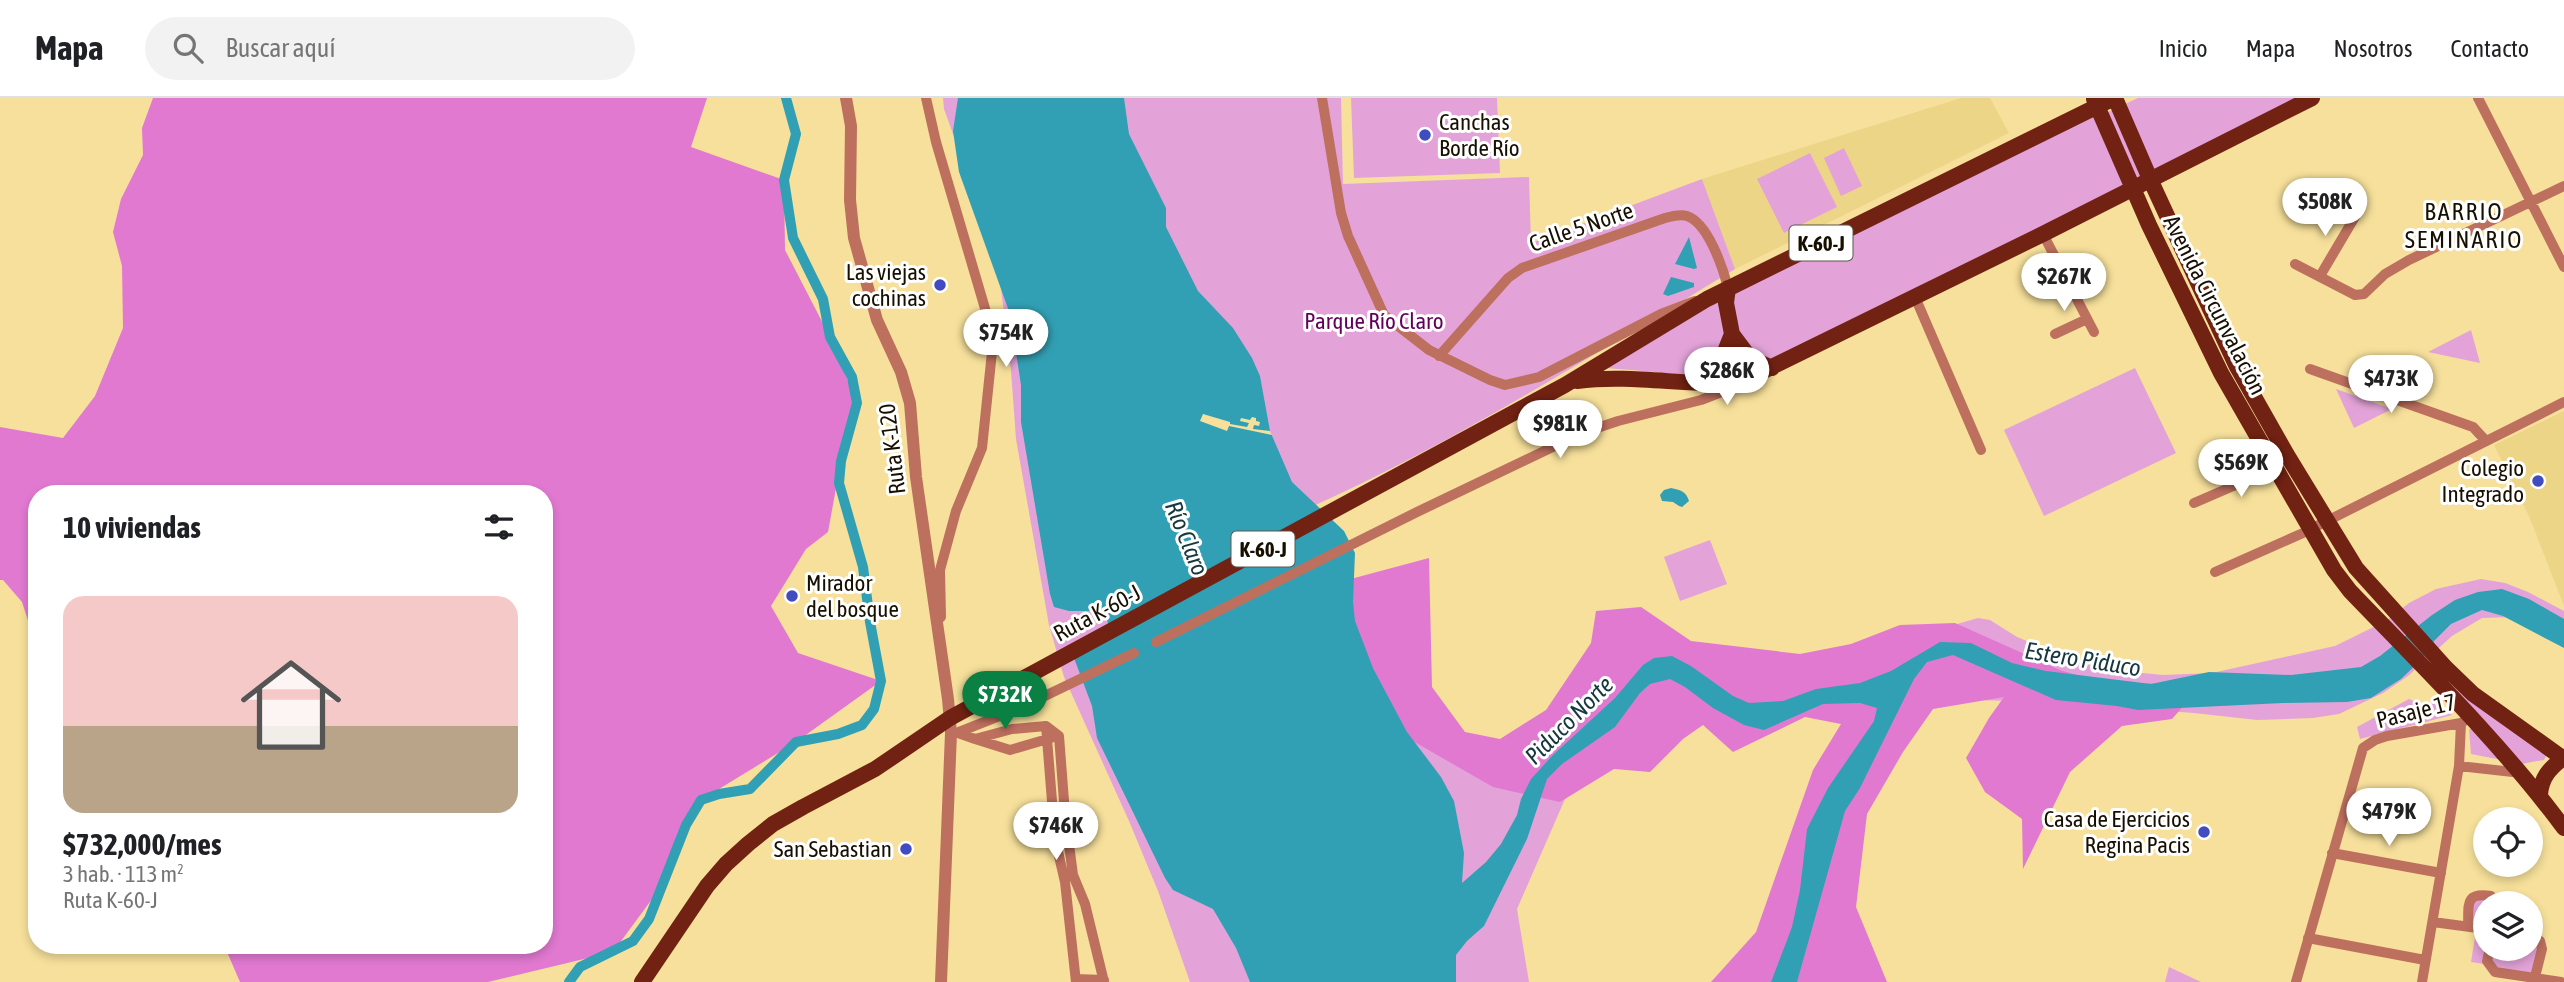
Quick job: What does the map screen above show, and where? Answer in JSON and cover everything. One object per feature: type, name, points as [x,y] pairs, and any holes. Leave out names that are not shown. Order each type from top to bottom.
[{"type":"main road","points":[[2095,102],[2115,98]]},
{"type":"main road","name":"Avenida Circunvalación","points":[[2115,98],[2236,365],[2356,568],[2440,673],[2466,720],[2522,773],[2564,828]]},
{"type":"main road","points":[[2133,187],[2312,98]]},
{"type":"main road","name":"Avenida Circunvalación","points":[[2095,102],[2149,225],[2221,373],[2334,570],[2350,591],[2440,673]]},
{"type":"main road","name":"K-60-J","points":[[1560,388],[1707,299],[2095,102]]},
{"type":"main road","name":"K-60-J","points":[[1560,388],[1604,378],[1739,383],[2133,187]]},
{"type":"main road","points":[[1728,288],[1728,320],[1732,334],[1750,358],[1772,368]]},
{"type":"main road","points":[[1712,384],[1732,334]]},
{"type":"main road","name":"Ruta K-60-J","points":[[642,982],[707,886],[726,864],[773,824],[953,728],[971,707],[1560,388]]},
{"type":"main road","points":[[2440,673],[2559,761]]},
{"type":"main road","points":[[2522,773],[2559,761]]},
{"type":"main road","points":[[2540,795],[2541,783],[2559,761]]},
{"type":"street","name":"Ruta K-120","points":[[846,98],[851,126],[850,200],[854,238],[877,320],[901,372],[910,403],[916,477],[953,728],[941,982]]},
{"type":"street","points":[[926,98],[936,142],[989,322],[992,352],[982,448],[956,511],[940,570],[941,645]]},
{"type":"street","points":[[1322,98],[1341,214],[1348,236],[1384,315],[1434,353],[1490,380],[1505,385],[1518,383],[1539,377],[1676,307],[1707,299]]},
{"type":"street","points":[[2478,98],[2564,267]]},
{"type":"street","points":[[2295,264],[2355,295],[2361,295],[2409,260],[2564,186]]},
{"type":"street","name":"Calle 5 Norte","points":[[1434,353],[1508,278],[1522,268],[1665,218],[1681,215],[1699,223],[1706,232],[1728,288]]},
{"type":"street","points":[[2320,276],[2356,215]]},
{"type":"street","points":[[2043,234],[2094,332]]},
{"type":"street","points":[[1915,297],[1982,450]]},
{"type":"street","points":[[2055,334],[2087,318]]},
{"type":"street","points":[[2310,369],[2473,427],[2486,440]]},
{"type":"street","points":[[1156,642],[1581,433],[1701,400],[1739,383]]},
{"type":"street","points":[[1701,400],[1712,384]]},
{"type":"street","points":[[2215,572],[2311,529],[2564,402]]},
{"type":"street","points":[[2194,503],[2275,468]]},
{"type":"street","points":[[953,728],[976,725],[1022,707],[1134,653]]},
{"type":"street","points":[[2422,982],[2466,720]]},
{"type":"street","name":"Pasaje 17","points":[[2296,982],[2363,748],[2387,736],[2466,720]]},
{"type":"street","points":[[975,739],[1012,729],[1046,726],[1059,736],[1073,875],[1086,904],[1104,981],[1076,981],[1065,882],[1055,839],[1046,726]]},
{"type":"street","points":[[953,728],[975,739],[1010,750],[1059,736]]},
{"type":"street","points":[[2459,766],[2522,773]]},
{"type":"street","points":[[2332,853],[2441,873]]},
{"type":"street","points":[[2468,926],[2469,901],[2473,896]]},
{"type":"street","points":[[2433,922],[2473,927]]},
{"type":"street","points":[[2308,938],[2425,960]]},
{"type":"street","points":[[2487,961],[2495,972],[2561,982]]},
{"type":"street","points":[[2535,980],[2539,961]]},
{"type":"shaded area","points":[[153,98],[707,98],[691,147],[784,180],[785,250],[830,337],[857,403],[841,461],[828,532],[806,549],[771,606],[798,653],[881,681],[796,742],[701,800],[658,891],[613,952],[488,982],[240,982],[228,954],[553,954],[553,485],[28,485],[28,620],[22,602],[3,580],[0,580],[0,427],[63,438],[95,396],[123,328],[122,266],[113,232],[121,199],[143,155],[142,128]]},
{"type":"shaded area","points":[[1961,98],[1990,98],[2009,133],[1735,269],[1702,179]]},
{"type":"shaded area","name":"Colegio Integrado","points":[[2564,411],[2564,606],[2529,516],[2494,445]]},
{"type":"shaded area","points":[[1429,558],[1432,687],[1465,732],[1500,739],[1546,710],[1591,643],[1596,611],[1641,607],[1691,641],[1800,654],[1851,644],[1900,625],[1955,623],[2060,670],[2097,681],[2201,686],[2172,719],[2122,726],[2070,772],[2023,869],[2022,819],[1985,792],[1966,758],[2004,697],[1933,709],[1903,752],[1867,814],[1856,907],[1887,982],[1711,982],[1756,932],[1813,770],[1841,724],[1805,717],[1733,752],[1703,725],[1683,739],[1650,772],[1614,769],[1560,802],[1493,787],[1411,740],[1359,642],[1332,584]]},
{"type":"green space","name":"Parque Río Claro","points":[[943,98],[1341,98],[1343,184],[1529,177],[1531,243],[1702,179],[1735,269],[1471,426],[1307,509],[1462,761],[1745,685],[1978,618],[1990,620],[2017,637],[2081,663],[2121,671],[2163,675],[2212,673],[2335,646],[2386,621],[2409,603],[2436,589],[2481,579],[2505,583],[2564,611],[2564,641],[2513,617],[2482,618],[2452,636],[2408,676],[2383,693],[2339,714],[2313,718],[2257,720],[2021,701],[1946,702],[1910,718],[1753,982],[1870,715],[1696,715],[1572,783],[1517,909],[1529,982],[1190,982],[1158,891],[1064,677],[1049,625],[1016,439],[997,256],[944,109]]},
{"type":"green space","name":"Canchas Borde Río","points":[[1351,98],[1497,98],[1500,173],[1354,178]]},
{"type":"green space","points":[[2138,98],[2299,98],[1749,374],[1717,380],[1606,368],[1711,304],[2092,115],[2097,117]]},
{"type":"green space","points":[[1844,148],[1862,186],[1841,196],[1824,158]]},
{"type":"green space","points":[[1810,153],[1837,207],[1784,233],[1757,179]]},
{"type":"green space","points":[[2471,330],[2480,363],[2428,352]]},
{"type":"green space","points":[[2135,368],[2176,453],[2044,516],[2004,430]]},
{"type":"green space","points":[[2336,389],[2392,409],[2354,428]]},
{"type":"green space","points":[[1710,540],[1727,584],[1680,601],[1664,557]]},
{"type":"green space","points":[[2436,665],[2541,751],[2546,756],[2544,760],[2521,764],[2434,667]]},
{"type":"green space","points":[[2409,699],[2425,706],[2438,702],[2452,715],[2360,739],[2357,727]]},
{"type":"green space","points":[[2469,729],[2475,730],[2502,760],[2471,754]]},
{"type":"green space","points":[[2473,898],[2473,927],[2468,926],[2469,901]]},
{"type":"green space","points":[[2473,950],[2473,961],[2484,961],[2484,964],[2471,962]]},
{"type":"green space","points":[[2490,961],[2537,961],[2535,978],[2495,972]]},
{"type":"green space","points":[[2169,967],[2201,982],[2165,982]]},
{"type":"water","name":"Río Claro","points":[[958,98],[1124,98],[1129,134],[1166,208],[1166,227],[1198,291],[1233,328],[1252,358],[1260,376],[1270,431],[1292,482],[1344,531],[1355,553],[1355,621],[1373,668],[1407,732],[1441,777],[1454,801],[1464,853],[1462,883],[1486,862],[1501,844],[1517,815],[1531,779],[1615,698],[1643,665],[1654,658],[1672,656],[1733,696],[1749,703],[1783,701],[1816,689],[1860,683],[1891,671],[1940,642],[1971,643],[2012,663],[2046,671],[2151,684],[2209,672],[2291,675],[2361,667],[2455,600],[2478,592],[2502,589],[2529,599],[2564,619],[2564,648],[2503,616],[2482,610],[2451,624],[2401,679],[2371,698],[2347,702],[2138,710],[2056,700],[1953,655],[1927,662],[1914,679],[1860,788],[1845,811],[1797,982],[1771,982],[1792,927],[1800,890],[1807,829],[1828,788],[1874,721],[1877,708],[1860,703],[1823,704],[1764,730],[1744,725],[1670,679],[1650,684],[1615,727],[1562,764],[1547,779],[1527,839],[1484,926],[1456,955],[1456,982],[1250,982],[1236,948],[1213,909],[1173,890],[1165,878],[1097,738],[1092,706],[1074,658],[1110,632],[1105,611],[1069,611],[1054,607],[1050,594],[1021,422],[1021,385],[1010,314],[959,172],[953,131]]},
{"type":"water","points":[[1689,237],[1697,268],[1694,269],[1675,264]]},
{"type":"water","points":[[1671,277],[1694,283],[1694,287],[1668,296],[1663,294]]},
{"type":"water","points":[[1671,488],[1680,490],[1689,501],[1682,507],[1673,502],[1662,501],[1660,495]]},
{"type":"pier","points":[[1203,414],[1247,427],[1249,423],[1240,421],[1241,418],[1256,418],[1256,421],[1260,422],[1259,426],[1254,425],[1253,429],[1270,431],[1272,435],[1229,426],[1227,431],[1200,421]]},
{"type":"waterway","points":[[569,982],[580,967],[633,941],[649,919],[686,825],[701,800],[750,789],[796,742],[838,734],[862,725],[874,709],[881,681],[863,567],[839,483],[841,461],[857,403],[852,377],[830,337],[823,299],[793,238],[784,180],[796,134],[786,98]]},
{"type":"place","name":"Canchas Borde Río","points":[[1425,135]]},
{"type":"place","name":"Las viejas cochinas","points":[[940,285]]},
{"type":"place","name":"Colegio Integrado","points":[[2538,481]]},
{"type":"place","name":"Mirador del bosque","points":[[792,596]]},
{"type":"place","name":"Casa de Ejercicios Regina Pacis","points":[[2204,832]]},
{"type":"place","name":"San Sebastian","points":[[906,849]]},
{"type":"district","name":"BARRIO SEMINARIO","points":[[2464,225]]},
{"type":"water label","name":"Estero Piduco","points":[[2083,659]]},
{"type":"water label","name":"Piduco Norte","points":[[1569,720]]}]
